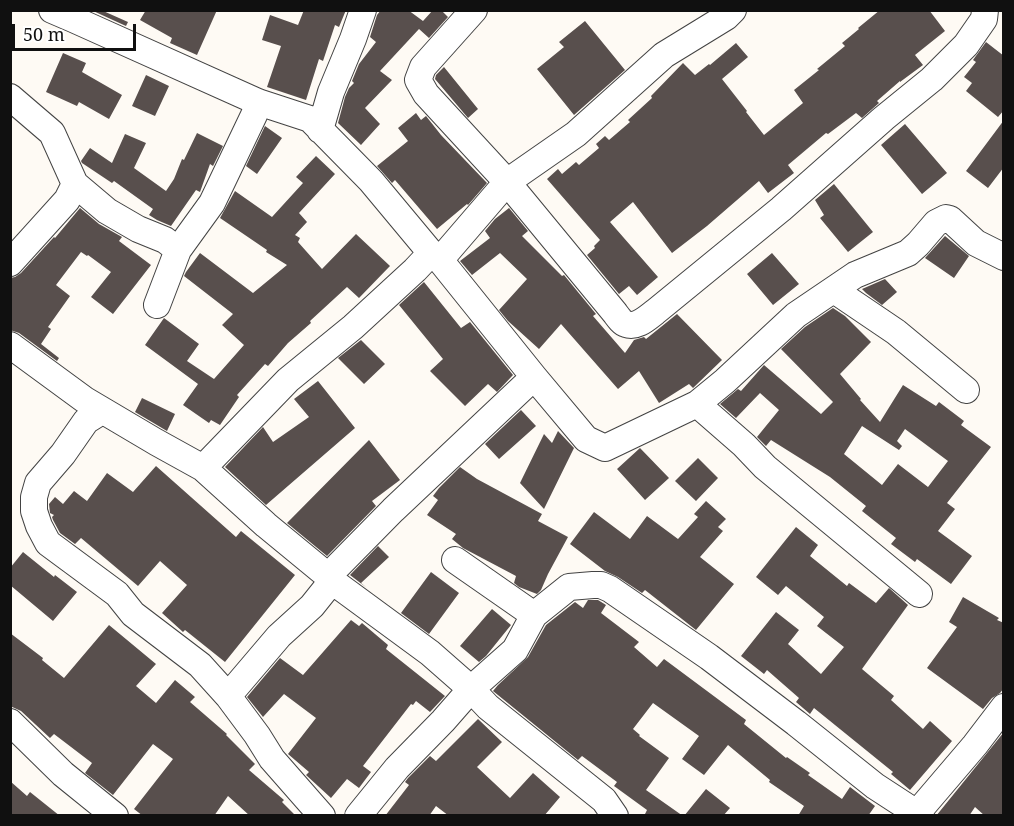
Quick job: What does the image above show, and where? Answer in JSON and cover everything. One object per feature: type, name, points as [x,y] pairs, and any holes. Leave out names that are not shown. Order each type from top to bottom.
[{"type":"street","points":[[52,10],[258,102],[310,120],[371,181],[586,439],[605,448],[697,405],[796,315],[855,275],[908,253],[936,223],[946,218],[976,243],[1004,257]]},
{"type":"street","points":[[320,130],[331,92],[363,10]]},
{"type":"street","points":[[474,10],[423,67],[418,80],[426,94],[507,182],[624,323],[629,325],[642,322],[781,209],[932,79],[991,20]]},
{"type":"street","points":[[203,468],[288,380],[353,327],[415,270],[436,257],[507,182],[576,134],[663,55],[726,17],[733,10]]},
{"type":"street","points":[[10,97],[52,133],[75,184],[107,211],[138,229],[165,240],[178,250]]},
{"type":"street","points":[[157,305],[178,250],[212,203],[258,102]]},
{"type":"street","points":[[10,263],[67,200],[75,184]]},
{"type":"street","points":[[834,290],[896,332],[966,390]]},
{"type":"street","points":[[10,345],[91,411],[203,468],[266,525],[330,578],[430,653],[488,707],[604,800],[615,816]]},
{"type":"street","points":[[228,696],[279,636],[312,606],[330,578],[393,510],[534,377]]},
{"type":"street","points":[[697,405],[744,445],[765,467],[919,594]]},
{"type":"street","points":[[91,411],[63,454],[38,483],[34,497],[34,511],[48,543],[117,594],[133,614],[200,665],[228,696],[272,759],[322,816]]},
{"type":"street","points":[[455,560],[534,615]]},
{"type":"street","points":[[358,816],[397,768],[471,689],[515,650],[534,615],[569,587],[601,585],[610,589],[709,657],[875,786],[919,814],[1004,707]]},
{"type":"street","points":[[10,722],[63,774],[115,816]]},
{"type":"building","points":[[91,10],[101,10],[128,22],[126,26]]},
{"type":"building","points":[[146,10],[217,10],[197,55],[170,43],[172,38],[140,20]]},
{"type":"building","points":[[304,10],[346,10],[339,27],[335,25],[323,61],[319,59],[306,100],[267,87],[281,46],[262,40],[270,15],[298,25]]},
{"type":"building","points":[[381,10],[408,10],[423,21],[433,10],[441,10],[448,17],[429,38],[419,29],[380,71],[392,80],[365,108],[380,124],[361,145],[338,123],[345,97],[354,83],[352,81],[359,64],[376,42],[370,37],[377,15]]},
{"type":"building","points":[[880,10],[929,10],[945,31],[915,55],[923,65],[900,81],[862,118],[856,113],[828,134],[826,133],[788,165],[794,173],[768,193],[759,181],[672,253],[633,202],[610,222],[658,277],[637,295],[629,286],[619,294],[587,255],[600,240],[547,179],[558,169],[562,174],[576,162],[579,165],[599,148],[596,144],[605,136],[609,140],[630,122],[628,120],[652,98],[651,96],[683,63],[695,75],[736,43],[748,57],[722,79],[764,135],[803,103],[794,90],[845,46],[842,43]]},
{"type":"building","points":[[585,21],[625,70],[574,115],[537,69],[564,47],[559,42]]},
{"type":"building","points":[[986,42],[1004,56],[1004,110],[998,117],[966,91],[972,83],[964,77],[976,62],[973,60]]},
{"type":"building","points":[[63,53],[86,63],[82,72],[122,95],[109,119],[79,102],[77,106],[46,92]]},
{"type":"building","points":[[444,67],[478,109],[468,118],[435,79]]},
{"type":"building","points":[[146,75],[169,86],[155,116],[132,106]]},
{"type":"building","points":[[416,113],[421,120],[426,116],[487,183],[468,205],[437,229],[395,180],[392,183],[377,166],[408,141],[398,128]]},
{"type":"building","points":[[1004,120],[1004,167],[988,188],[966,171]]},
{"type":"building","points":[[905,124],[947,173],[922,194],[881,145]]},
{"type":"building","points":[[265,126],[282,138],[257,174],[246,166]]},
{"type":"building","points":[[197,133],[223,146],[213,166],[210,164],[200,192],[196,190],[171,226],[149,215],[153,209],[81,161],[90,148],[112,163],[125,134],[146,143],[134,168],[166,191]]},
{"type":"building","points":[[316,156],[335,174],[299,213],[307,222],[295,235],[300,238],[298,242],[322,269],[356,234],[390,266],[359,298],[347,287],[288,343],[268,366],[265,364],[237,395],[239,397],[220,425],[211,420],[209,423],[183,405],[198,384],[145,345],[164,318],[199,344],[187,361],[214,379],[244,345],[222,325],[233,314],[184,276],[200,253],[253,293],[287,265],[220,218],[235,191],[272,217],[303,183],[296,177]]},
{"type":"building","points":[[834,184],[873,232],[848,252],[820,218],[824,215],[815,200]]},
{"type":"building","points":[[80,208],[99,224],[122,237],[119,241],[151,265],[113,314],[91,297],[111,272],[81,252],[56,285],[70,296],[48,327],[51,329],[41,344],[59,358],[57,361],[19,333],[10,330],[10,278],[21,273]]},
{"type":"building","points":[[509,208],[528,231],[522,236],[562,276],[564,275],[596,314],[593,316],[625,353],[634,340],[644,337],[646,339],[677,314],[722,360],[693,388],[689,384],[659,403],[639,371],[618,389],[561,324],[539,349],[499,310],[527,279],[500,253],[472,275],[460,261],[490,238],[485,231]]},
{"type":"building","points":[[945,236],[969,256],[954,278],[925,258]]},
{"type":"building","points":[[772,253],[799,284],[773,305],[747,274]]},
{"type":"building","points":[[885,279],[897,292],[882,305],[862,289]]},
{"type":"building","points":[[424,282],[461,328],[470,322],[513,375],[497,392],[488,384],[465,406],[430,371],[443,359],[399,305]]},
{"type":"building","points":[[833,308],[845,316],[871,342],[840,374],[880,422],[903,385],[936,406],[939,402],[964,421],[961,425],[991,447],[947,503],[955,509],[938,531],[972,556],[951,584],[917,559],[915,562],[891,544],[896,538],[862,511],[866,506],[830,477],[771,440],[766,446],[757,437],[779,410],[760,393],[736,418],[720,404],[738,389],[741,391],[764,365],[821,414],[833,402],[781,349],[805,327]],"holes":[[[862,426],[899,450],[902,446],[897,441],[905,429],[948,461],[928,487],[898,464],[882,485],[844,454]]]},
{"type":"building","points":[[361,340],[385,364],[364,384],[338,358]]},
{"type":"building","points":[[318,381],[355,428],[266,505],[225,467],[263,427],[273,442],[309,417],[294,399]]},
{"type":"building","points":[[142,398],[175,414],[167,431],[135,412]]},
{"type":"building","points":[[521,410],[536,426],[499,459],[485,444]]},
{"type":"building","points":[[558,431],[574,448],[544,509],[520,483],[544,434],[552,443]]},
{"type":"building","points":[[369,440],[400,480],[372,501],[376,506],[327,556],[287,523]]},
{"type":"building","points":[[640,448],[669,478],[645,500],[617,469]]},
{"type":"building","points":[[698,458],[718,478],[696,501],[675,481]]},
{"type":"building","points":[[156,466],[236,537],[241,531],[295,575],[225,662],[185,630],[183,632],[162,613],[187,585],[160,561],[138,586],[81,538],[75,544],[60,533],[52,517],[54,515],[50,513],[49,504],[55,497],[63,504],[74,491],[87,501],[107,473],[133,492]]},
{"type":"building","points":[[460,467],[477,479],[542,514],[538,521],[568,537],[537,594],[514,583],[516,576],[463,548],[452,539],[456,534],[427,515],[438,500],[433,496]]},
{"type":"building","points":[[706,501],[726,519],[718,527],[723,531],[700,557],[734,584],[696,630],[645,590],[642,593],[605,571],[570,544],[594,512],[630,539],[647,516],[678,539],[698,517],[694,514]]},
{"type":"building","points":[[796,527],[818,545],[810,556],[847,586],[849,583],[876,603],[889,588],[908,605],[862,669],[894,696],[891,700],[923,729],[930,721],[952,741],[910,790],[891,774],[893,772],[814,708],[810,714],[796,702],[799,698],[767,670],[764,674],[741,656],[776,612],[799,630],[788,644],[821,674],[844,647],[817,626],[824,617],[786,586],[778,595],[756,577]]},
{"type":"building","points":[[378,546],[389,557],[361,583],[367,588],[350,575]]},
{"type":"building","points":[[23,552],[77,592],[53,621],[10,585],[10,568]]},
{"type":"building","points":[[431,572],[459,593],[429,634],[401,613]]},
{"type":"building","points":[[963,597],[1004,623],[1004,688],[983,709],[927,668],[957,627],[949,622]]},
{"type":"building","points":[[588,600],[598,600],[606,605],[601,613],[639,642],[634,647],[657,667],[664,659],[746,720],[744,724],[842,799],[850,787],[875,806],[868,816],[798,816],[804,806],[769,782],[770,780],[728,745],[704,775],[682,759],[699,736],[653,703],[633,729],[669,758],[646,790],[683,816],[644,816],[647,810],[614,786],[617,782],[582,756],[578,760],[493,691],[528,657],[546,625],[575,602],[583,608]]},
{"type":"building","points":[[492,609],[511,625],[479,662],[460,646]]},
{"type":"building","points":[[351,620],[359,626],[362,623],[388,645],[386,649],[445,696],[430,712],[416,701],[413,705],[411,704],[363,766],[371,772],[359,788],[347,779],[331,798],[306,775],[309,772],[288,754],[316,718],[284,694],[263,717],[247,697],[280,658],[303,675]]},
{"type":"building","points":[[109,625],[156,664],[136,686],[156,703],[175,680],[195,697],[190,702],[227,734],[255,764],[249,770],[284,800],[282,802],[296,816],[250,816],[228,796],[214,816],[143,816],[134,809],[173,759],[153,744],[113,795],[85,773],[92,763],[54,734],[50,738],[21,711],[10,706],[10,633],[43,658],[42,660],[64,678]]},
{"type":"building","points":[[478,719],[502,742],[477,767],[510,798],[533,773],[560,797],[544,816],[449,816],[436,806],[429,816],[385,816],[409,785],[405,782],[408,778],[430,756],[436,761]]},
{"type":"building","points":[[1004,732],[1004,816],[985,816],[975,807],[969,816],[936,816]]},
{"type":"building","points":[[10,781],[27,796],[30,792],[60,816],[10,816]]},
{"type":"building","points":[[706,789],[730,808],[723,816],[684,816]]}]
